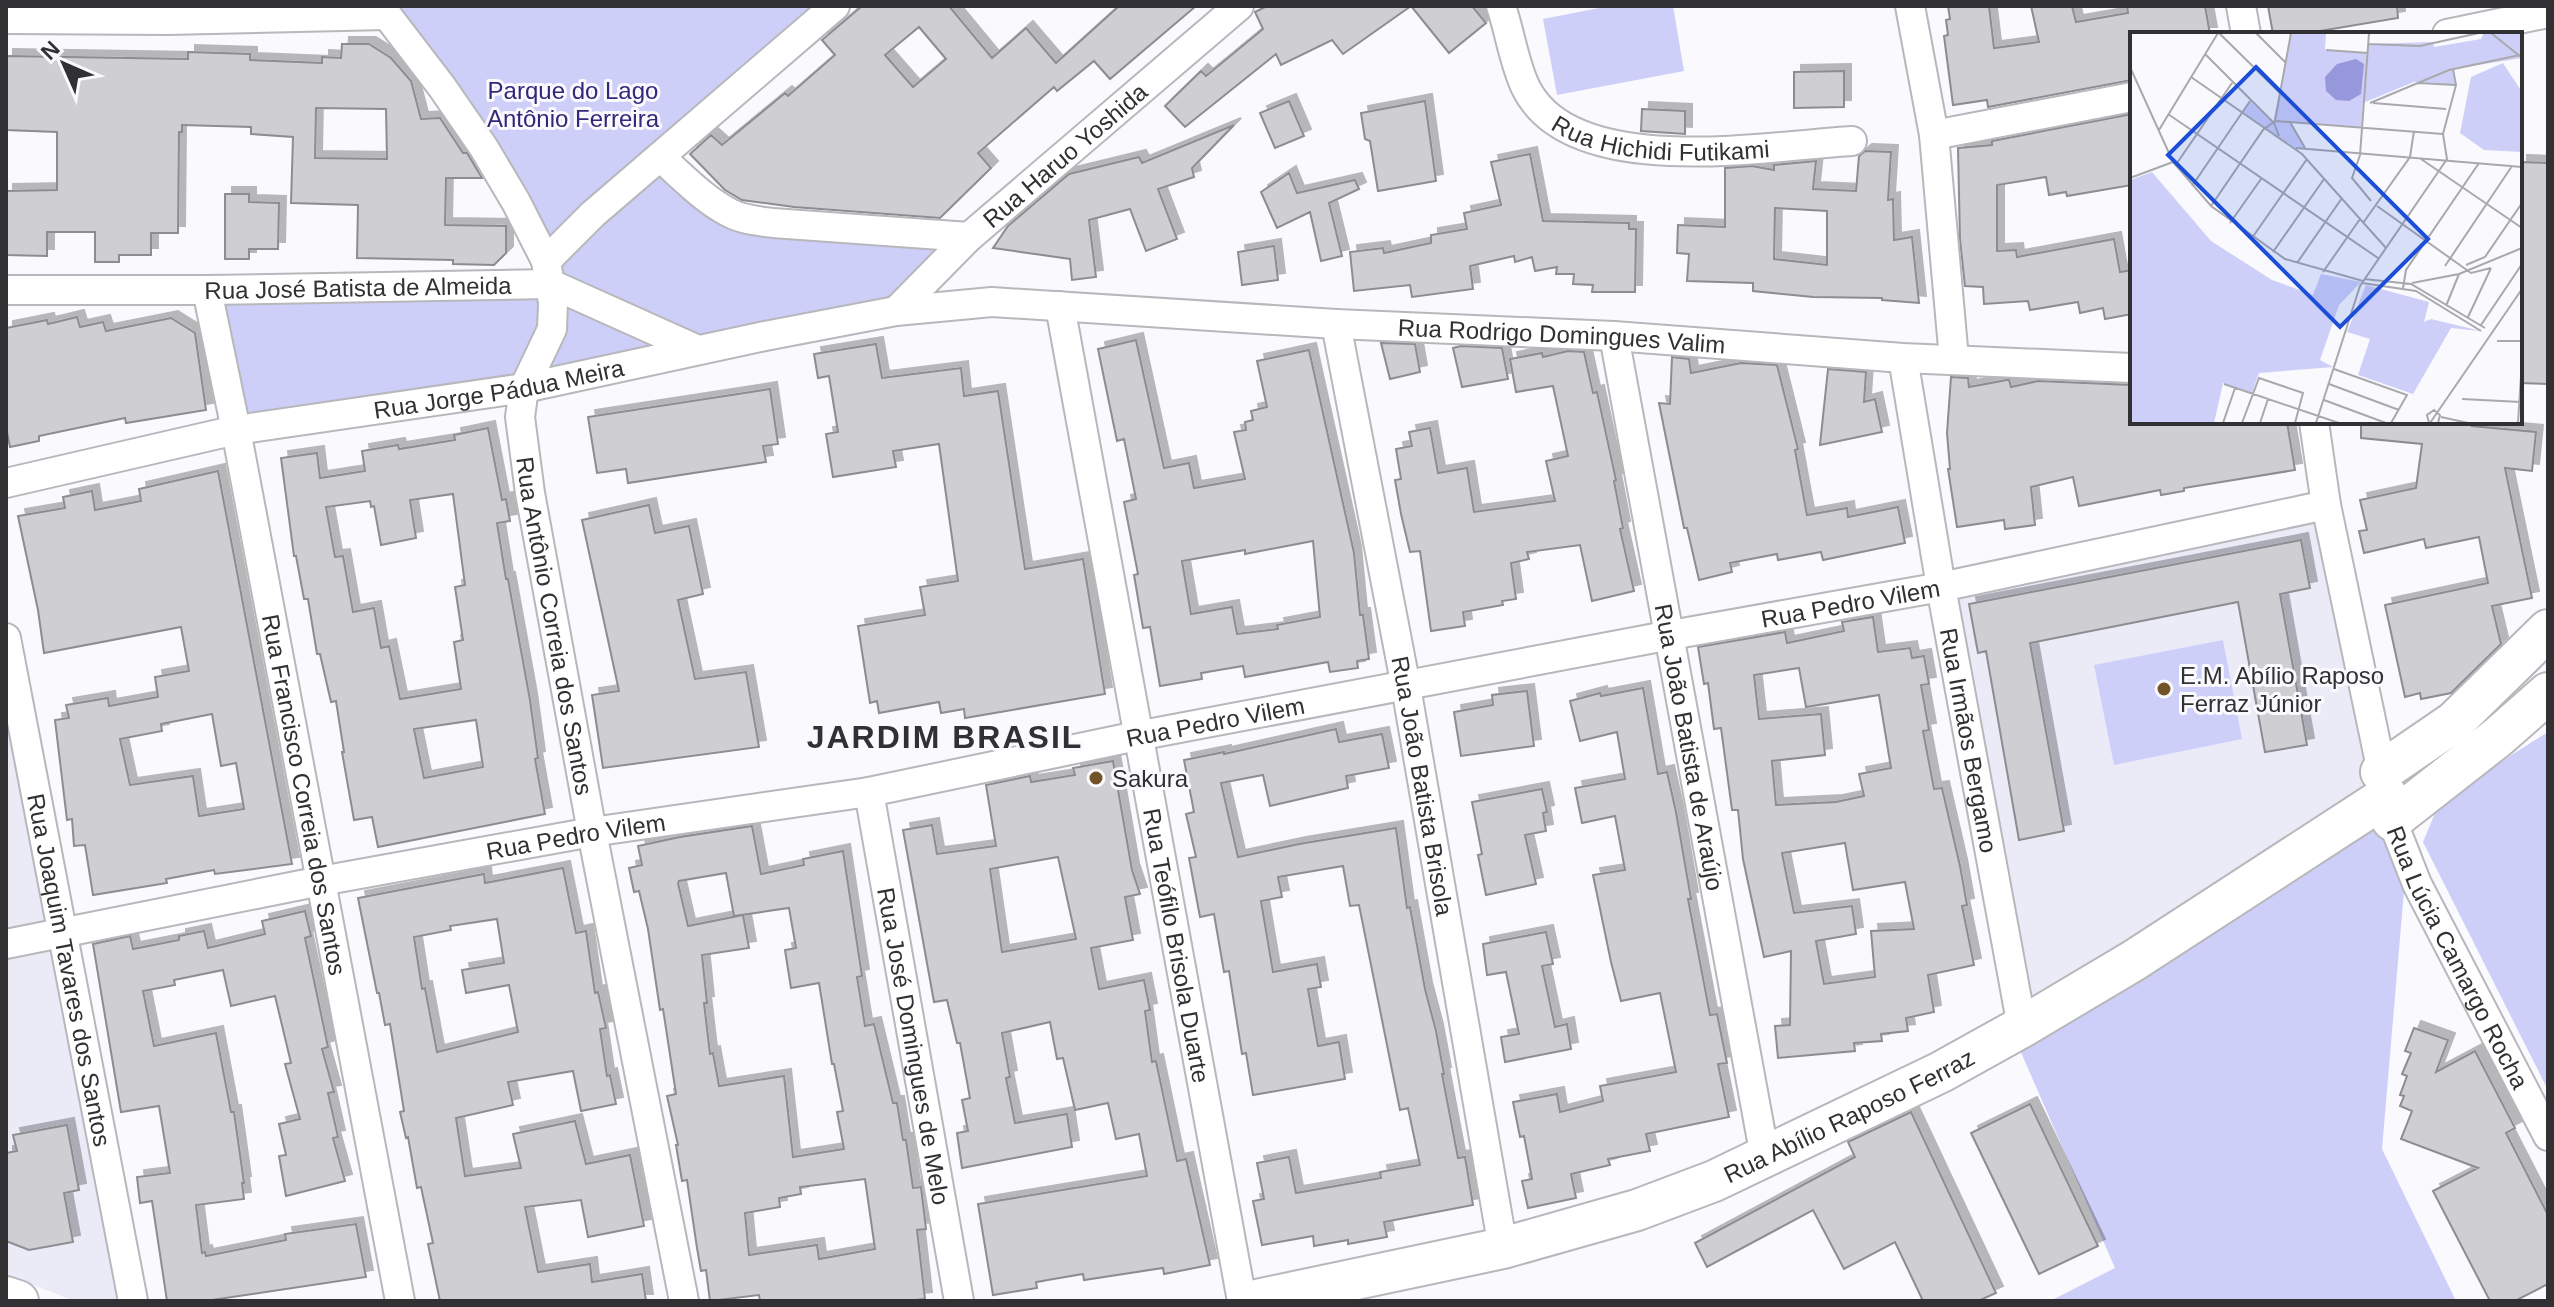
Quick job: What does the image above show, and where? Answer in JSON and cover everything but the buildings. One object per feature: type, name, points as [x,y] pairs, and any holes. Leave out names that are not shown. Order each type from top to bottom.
[{"type":"street","points":[[6,19],[168,20],[384,10],[484,148],[516,202],[549,273],[593,214],[835,6]]},
{"type":"street","name":"Rua Haruo Yoshida","points":[[896,311],[969,237],[1239,6]]},
{"type":"street","name":"Rua Hichidi Futikami","points":[[1501,6],[1526,88],[1544,112],[1568,130],[1601,142],[1641,150],[1682,153],[1852,141]]},
{"type":"street","points":[[1910,6],[1934,135],[1954,359]]},
{"type":"street","points":[[2241,6],[2246,32]]},
{"type":"street","points":[[2455,32],[2548,10]]},
{"type":"street","points":[[1934,135],[2130,97]]},
{"type":"street","points":[[660,157],[712,201],[730,213],[747,219],[969,237]]},
{"type":"street","name":"Rua José Batista de Almeida","points":[[6,290],[207,290],[549,273],[698,350]]},
{"type":"street","name":"Rua Antônio Correia dos Santos","points":[[549,273],[552,329],[524,388],[520,417],[530,493],[592,832],[684,1301]]},
{"type":"street","name":"Rua Francisco Correia dos Santos","points":[[207,290],[400,1301]]},
{"type":"street","name":"Rua Rodrigo Domingues Valim","points":[[992,302],[1336,324],[1614,336],[1903,358],[2130,368]]},
{"type":"street","name":"Rua Jorge Pádua Meira","points":[[6,483],[236,430],[524,388],[896,311],[992,302]]},
{"type":"street","name":"Rua Teófilo Brisola Duarte","points":[[1060,306],[1242,1301]]},
{"type":"street","name":"Rua João Batista Brisola","points":[[1336,324],[1406,687],[1503,1248]]},
{"type":"street","name":"Rua João Batista de Araújo","points":[[1614,336],[1765,1157]]},
{"type":"street","name":"Rua Irmãos Bergamo","points":[[1903,358],[1941,587],[2022,1027]]},
{"type":"street","name":"Rua Lúcia Camargo Rocha","points":[[2314,424],[2326,505],[2387,796],[2417,884],[2548,1136]]},
{"type":"street","name":"Rua Pedro Vilem","points":[[6,944],[321,881],[592,832],[869,792],[1137,736],[1941,587],[2326,505]]},
{"type":"street","points":[[2387,796],[2454,722],[2548,630]]},
{"type":"street","name":"Rua Joaquim Tavares dos Santos","points":[[6,638],[133,1301]]},
{"type":"street","points":[[2387,796],[2498,737],[2548,693]]},
{"type":"street","name":"Rua José Domingues de Melo","points":[[869,792],[959,1301]]},
{"type":"street","name":"Rua Abílio Raposo Ferraz","points":[[1252,1301],[1503,1248],[1637,1210],[1714,1181],[1941,1072],[2022,1027],[2133,961],[2387,796]]},
{"type":"street","points":[[6,1297],[18,1301]]},
{"type":"shaded area","name":"E.M. Abílio Raposo Ferraz Júnior","points":[[2318,515],[2377,784],[2028,1010],[1955,595]]},
{"type":"shaded area","points":[[6,653],[56,935],[6,944]]},
{"type":"shaded area","points":[[54,946],[120,1301],[74,1301],[6,1274],[6,955]]},
{"type":"green space","name":"Parque do Lago Antônio Ferreira","points":[[379,6],[836,6],[546,261]]},
{"type":"green space","points":[[1609,6],[1673,6],[1684,71],[1557,95],[1543,19]]},
{"type":"green space","points":[[664,161],[711,203],[960,241],[896,311],[709,345],[552,282],[549,262]]},
{"type":"green space","points":[[548,289],[549,323],[520,383],[240,426],[213,294]]},
{"type":"green space","points":[[556,291],[685,349],[531,383]]},
{"type":"green space","points":[[2223,640],[2242,739],[2114,765],[2094,665]]},
{"type":"green space","points":[[2548,732],[2548,1090],[2423,842],[2438,806],[2467,783]]},
{"type":"green space","points":[[2381,821],[2405,879],[2382,1149],[2456,1301],[2050,1301],[2115,1268],[2020,1050]]},
{"type":"place","name":"E.M. Abílio Raposo Ferraz Júnior","points":[[2164,689]]},
{"type":"place","name":"Sakura","points":[[1096,778]]},
{"type":"district","name":"JARDIM BRASIL","points":[[945,737]]}]
